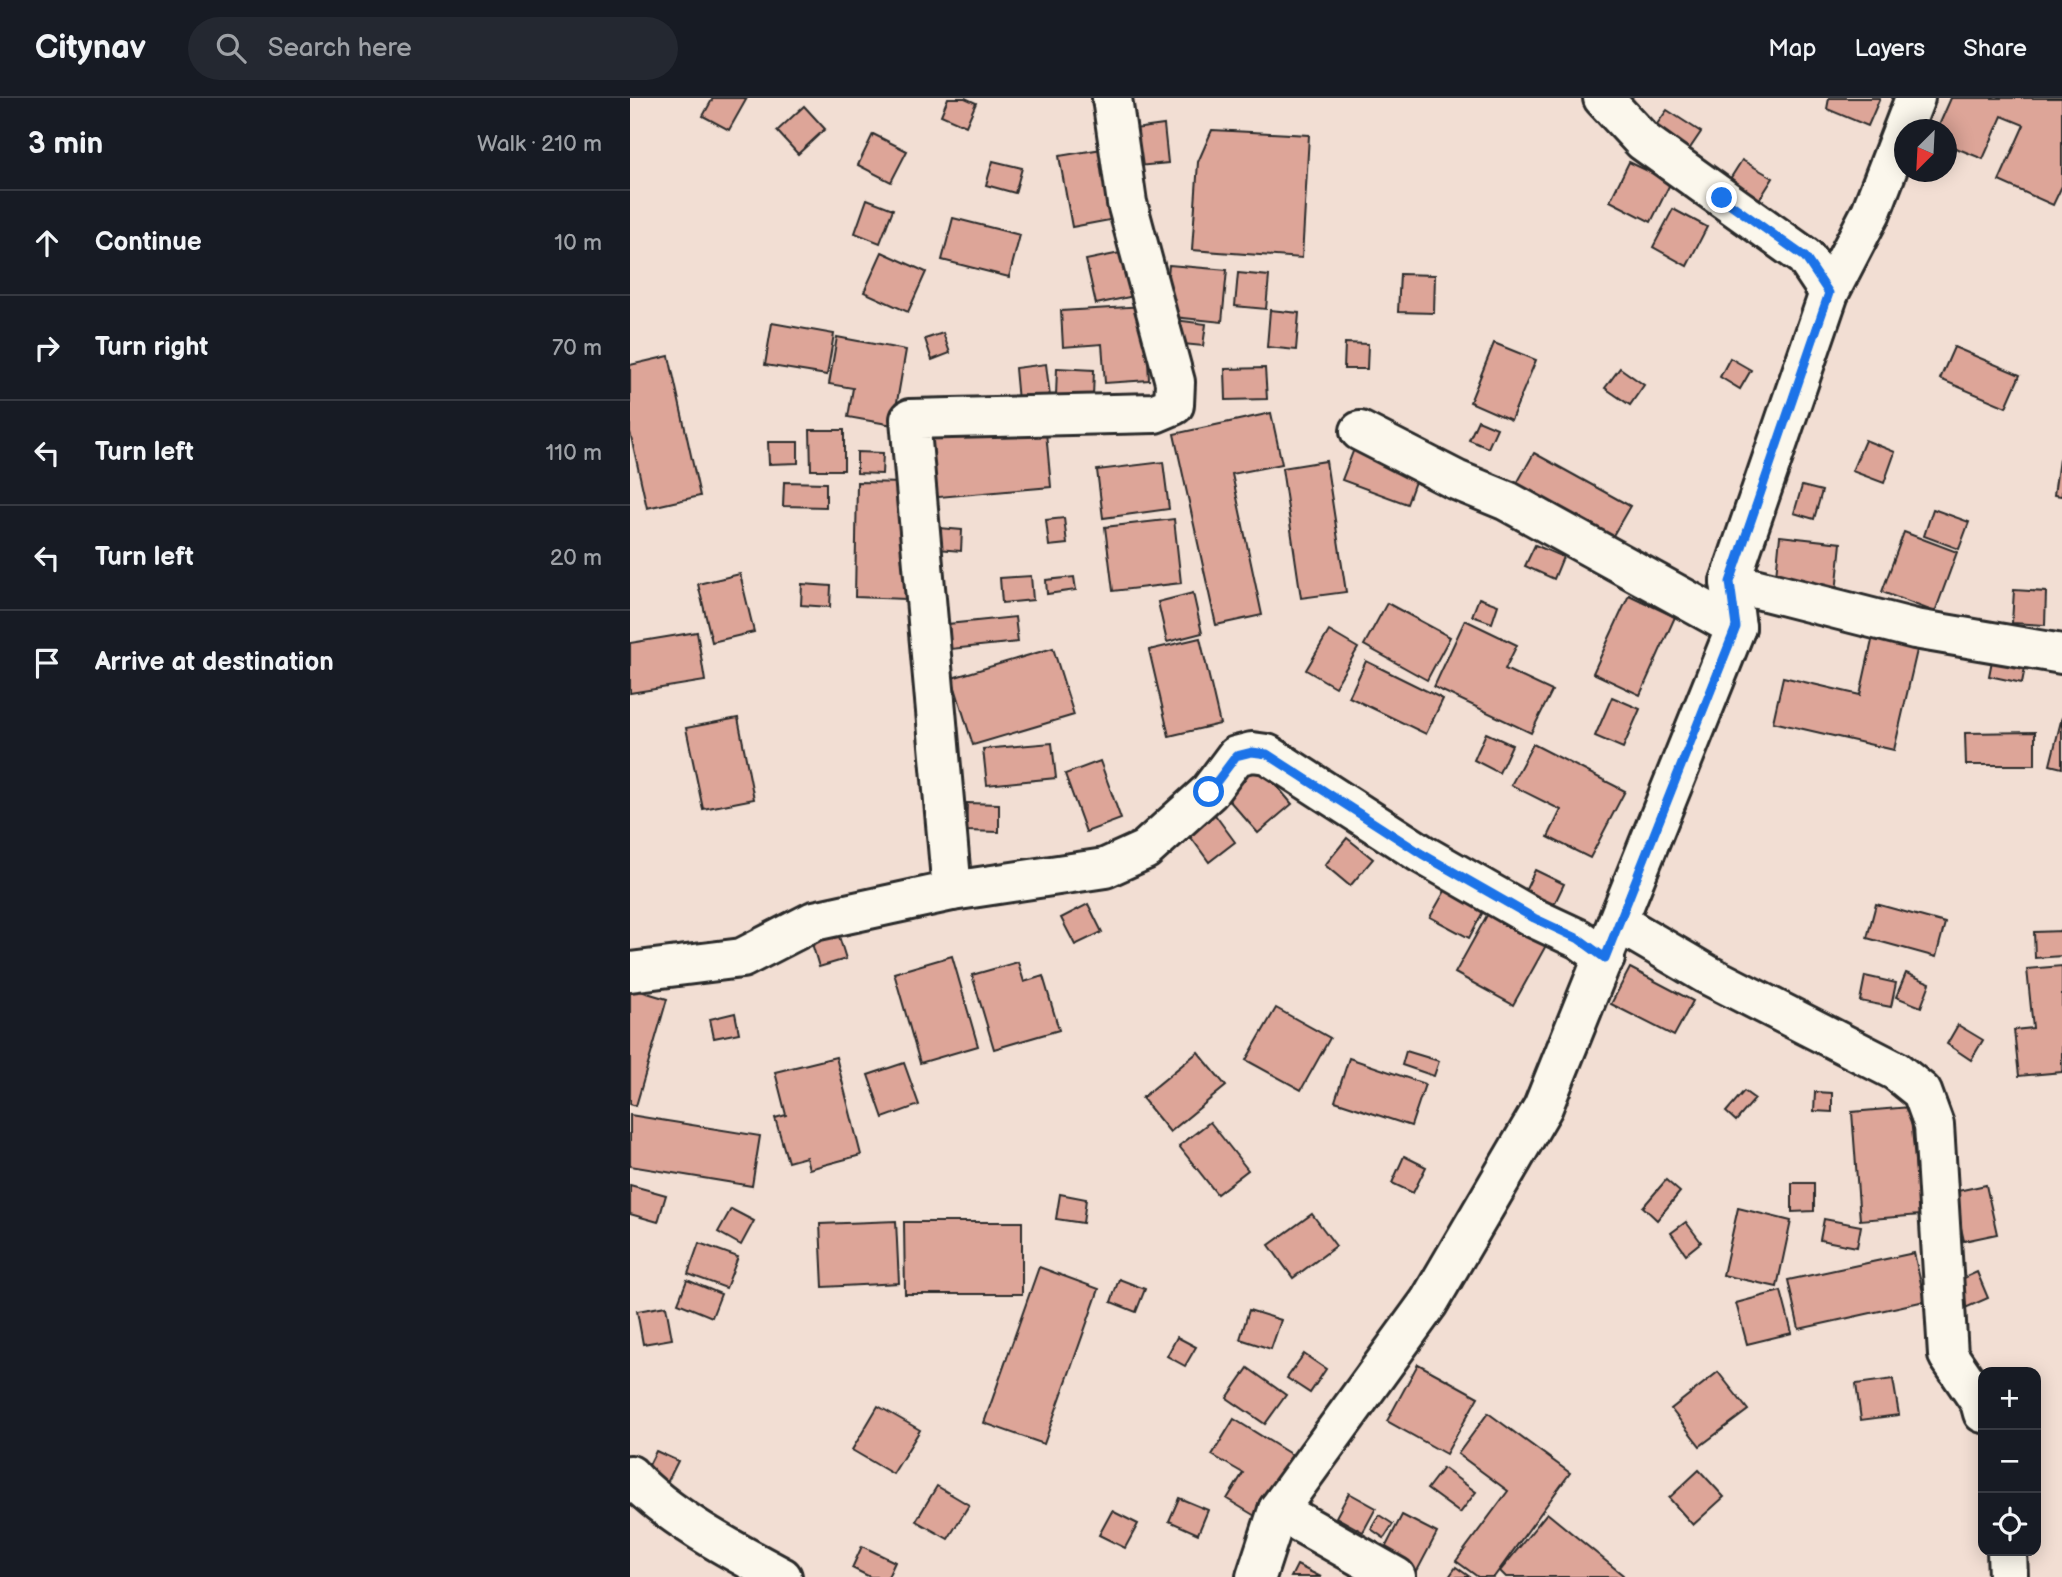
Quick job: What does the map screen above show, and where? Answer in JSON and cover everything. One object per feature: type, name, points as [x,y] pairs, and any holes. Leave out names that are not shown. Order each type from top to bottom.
[{"type":"street","points":[[951,891],[910,419],[1155,413],[1174,405],[1175,383],[1127,203],[1112,98]]},
{"type":"street","points":[[1603,98],[1643,141],[1805,257],[1829,293]]},
{"type":"street","points":[[1256,1577],[1278,1510],[1429,1302],[1543,1107],[1736,627],[1730,582],[1829,293],[1871,212],[1915,98]]},
{"type":"street","points":[[1360,431],[1455,480],[1507,501],[1736,627]]},
{"type":"street","points":[[1730,582],[1915,629],[2062,654]]},
{"type":"street","points":[[630,972],[742,958],[814,921],[951,891],[1105,868],[1145,850],[1209,792],[1236,756],[1252,752],[1267,754],[1422,854],[1534,918],[1579,939],[1605,958]]},
{"type":"street","points":[[1619,923],[1706,974],[1896,1072],[1922,1092],[1934,1125],[1948,1355],[1978,1399]]},
{"type":"street","points":[[630,1475],[644,1491],[740,1554],[782,1577]]},
{"type":"street","points":[[1278,1510],[1396,1577]]},
{"type":"street","points":[[2007,1556],[2008,1577]]},
{"type":"building","points":[[713,98],[747,98],[729,130],[703,116]]},
{"type":"building","points":[[948,98],[965,98],[976,103],[966,126],[941,115]]},
{"type":"building","points":[[1829,98],[1880,98],[1868,126],[1827,109]]},
{"type":"building","points":[[1951,98],[2062,98],[2062,186],[2053,205],[1999,181],[2024,125],[2002,116],[1983,159],[1957,148],[1957,119],[1942,119]]},
{"type":"building","points":[[804,106],[825,129],[798,154],[777,131]]},
{"type":"building","points":[[1667,110],[1701,132],[1684,157],[1650,134]]},
{"type":"building","points":[[1164,125],[1168,163],[1138,166],[1134,129]]},
{"type":"building","points":[[1212,130],[1309,135],[1302,258],[1192,250],[1198,162]]},
{"type":"building","points":[[873,134],[907,151],[891,182],[858,165]]},
{"type":"building","points":[[1102,149],[1115,219],[1072,227],[1059,156]]},
{"type":"building","points":[[1742,160],[1773,178],[1756,205],[1725,187]]},
{"type":"building","points":[[993,161],[1022,168],[1015,193],[986,185]]},
{"type":"building","points":[[1629,162],[1671,182],[1651,222],[1610,201]]},
{"type":"building","points":[[867,199],[893,209],[880,243],[855,233]]},
{"type":"building","points":[[1673,209],[1707,227],[1687,266],[1653,247]]},
{"type":"building","points":[[953,218],[1020,235],[1009,277],[942,260]]},
{"type":"building","points":[[882,252],[926,272],[908,312],[864,292]]},
{"type":"building","points":[[1125,252],[1134,296],[1096,304],[1086,260]]},
{"type":"building","points":[[1169,265],[1227,270],[1222,322],[1164,316]]},
{"type":"building","points":[[1238,273],[1269,276],[1266,309],[1235,306]]},
{"type":"building","points":[[1400,274],[1435,275],[1434,313],[1398,312]]},
{"type":"building","points":[[1145,306],[1149,380],[1105,383],[1102,344],[1063,347],[1061,311]]},
{"type":"building","points":[[1270,310],[1299,313],[1296,350],[1267,347]]},
{"type":"building","points":[[1175,320],[1206,324],[1203,346],[1173,343]]},
{"type":"building","points":[[772,323],[834,334],[827,375],[765,365]]},
{"type":"building","points":[[943,333],[950,353],[932,360],[925,339]]},
{"type":"building","points":[[837,337],[906,350],[893,425],[848,417],[853,388],[829,384]]},
{"type":"building","points":[[1345,343],[1368,344],[1367,369],[1344,369]]},
{"type":"building","points":[[1494,343],[1536,360],[1511,420],[1470,402]]},
{"type":"building","points":[[1954,347],[2020,375],[2006,407],[1940,379]]},
{"type":"building","points":[[669,356],[700,496],[647,508],[630,432],[630,365]]},
{"type":"building","points":[[1730,358],[1751,370],[1740,389],[1720,377]]},
{"type":"building","points":[[1046,364],[1050,397],[1018,401],[1015,368]]},
{"type":"building","points":[[1057,368],[1094,370],[1093,397],[1056,396]]},
{"type":"building","points":[[1265,368],[1267,399],[1226,400],[1225,369]]},
{"type":"building","points":[[1620,368],[1644,385],[1630,405],[1605,388]]},
{"type":"building","points":[[1271,413],[1282,464],[1232,474],[1262,615],[1216,625],[1174,434]]},
{"type":"building","points":[[1478,420],[1497,428],[1488,448],[1469,440]]},
{"type":"building","points":[[1045,421],[1051,487],[928,498],[922,431]]},
{"type":"building","points":[[810,430],[844,430],[844,470],[811,470]]},
{"type":"building","points":[[1865,440],[1895,452],[1884,483],[1852,471]]},
{"type":"building","points":[[768,442],[798,442],[798,463],[769,464]]},
{"type":"building","points":[[1354,449],[1418,473],[1407,504],[1342,480]]},
{"type":"building","points":[[857,452],[883,453],[882,474],[857,473]]},
{"type":"building","points":[[1534,453],[1630,506],[1611,539],[1516,485]]},
{"type":"building","points":[[2059,459],[2062,460],[2062,496],[2054,495]]},
{"type":"building","points":[[1326,461],[1346,592],[1301,598],[1282,468]]},
{"type":"building","points":[[1163,462],[1169,509],[1103,518],[1097,470]]},
{"type":"building","points":[[784,482],[826,483],[826,507],[783,506]]},
{"type":"building","points":[[857,482],[907,483],[906,599],[855,597]]},
{"type":"building","points":[[1802,486],[1822,491],[1814,519],[1794,513]]},
{"type":"building","points":[[1933,509],[1969,522],[1959,549],[1924,536]]},
{"type":"building","points":[[1064,518],[1067,544],[1049,546],[1046,520]]},
{"type":"building","points":[[1174,519],[1181,583],[1113,591],[1105,527]]},
{"type":"building","points":[[939,528],[962,530],[961,551],[938,549]]},
{"type":"building","points":[[1904,532],[1957,552],[1935,612],[1882,592]]},
{"type":"building","points":[[1780,536],[1841,543],[1836,593],[1775,586]]},
{"type":"building","points":[[1535,545],[1563,557],[1554,579],[1525,566]]},
{"type":"building","points":[[740,574],[754,632],[712,642],[698,584]]},
{"type":"building","points":[[1031,576],[1033,600],[1002,603],[1000,578]]},
{"type":"building","points":[[1074,577],[1076,590],[1047,594],[1046,580]]},
{"type":"building","points":[[802,584],[831,586],[830,607],[801,605]]},
{"type":"building","points":[[2014,590],[2046,592],[2045,625],[2012,623]]},
{"type":"building","points":[[1193,593],[1202,633],[1167,642],[1158,602]]},
{"type":"building","points":[[1629,595],[1675,617],[1640,695],[1593,673]]},
{"type":"building","points":[[1479,598],[1498,605],[1492,623],[1472,616]]},
{"type":"building","points":[[1387,603],[1450,637],[1427,680],[1364,645]]},
{"type":"building","points":[[1015,617],[1018,642],[951,649],[948,624]]},
{"type":"building","points":[[1465,620],[1517,645],[1505,669],[1552,691],[1531,733],[1434,687]]},
{"type":"building","points":[[1329,631],[1358,648],[1335,687],[1306,670]]},
{"type":"building","points":[[697,632],[705,681],[630,693],[630,643]]},
{"type":"building","points":[[1873,636],[1918,646],[1894,750],[1773,722],[1783,677],[1860,695]]},
{"type":"building","points":[[1200,638],[1220,724],[1169,736],[1149,650]]},
{"type":"building","points":[[1053,648],[1074,715],[973,745],[952,678]]},
{"type":"building","points":[[1994,650],[2027,657],[2022,683],[1989,676]]},
{"type":"building","points":[[1366,661],[1443,699],[1426,734],[1349,697]]},
{"type":"building","points":[[1612,697],[1640,709],[1623,748],[1595,736]]},
{"type":"building","points":[[2062,717],[2062,768],[2050,765]]},
{"type":"building","points":[[738,718],[754,799],[703,809],[686,728]]},
{"type":"building","points":[[2035,732],[2035,765],[1966,765],[1965,733]]},
{"type":"building","points":[[1486,733],[1512,745],[1499,773],[1474,760]]},
{"type":"building","points":[[1052,743],[1056,778],[987,785],[983,749]]},
{"type":"building","points":[[1533,744],[1625,791],[1590,858],[1548,837],[1561,810],[1511,785]]},
{"type":"building","points":[[1255,760],[1292,804],[1258,833],[1220,790]]},
{"type":"building","points":[[1100,761],[1121,819],[1086,832],[1065,774]]},
{"type":"building","points":[[967,803],[999,804],[999,832],[966,831]]},
{"type":"building","points":[[1213,812],[1235,842],[1209,862],[1187,832]]},
{"type":"building","points":[[1347,838],[1373,859],[1350,886],[1325,865]]},
{"type":"building","points":[[1535,870],[1564,884],[1550,913],[1521,900]]},
{"type":"building","points":[[1446,889],[1484,910],[1469,938],[1430,917]]},
{"type":"building","points":[[1088,904],[1102,932],[1075,945],[1061,918]]},
{"type":"building","points":[[1876,904],[1945,923],[1936,957],[1867,938]]},
{"type":"building","points":[[1491,908],[1549,940],[1513,1005],[1455,973]]},
{"type":"building","points":[[2062,931],[2062,956],[2035,958],[2034,932]]},
{"type":"building","points":[[838,933],[846,959],[819,967],[811,940]]},
{"type":"building","points":[[952,956],[978,1046],[920,1063],[894,973]]},
{"type":"building","points":[[1018,962],[1024,982],[1043,976],[1059,1030],[994,1049],[972,975]]},
{"type":"building","points":[[2062,966],[2062,1072],[2019,1076],[2014,1030],[2033,1028],[2027,969]]},
{"type":"building","points":[[1630,968],[1693,1001],[1674,1036],[1611,1004]]},
{"type":"building","points":[[1906,973],[1930,983],[1921,1007],[1896,997]]},
{"type":"building","points":[[1865,976],[1896,983],[1891,1007],[1860,1001]]},
{"type":"building","points":[[630,988],[667,999],[636,1106],[630,1104]]},
{"type":"building","points":[[1276,1008],[1330,1038],[1301,1090],[1246,1060]]},
{"type":"building","points":[[735,1013],[739,1033],[714,1038],[710,1019]]},
{"type":"building","points":[[1958,1025],[1983,1040],[1971,1060],[1947,1044]]},
{"type":"building","points":[[1406,1051],[1439,1061],[1434,1076],[1402,1065]]},
{"type":"building","points":[[1198,1052],[1226,1086],[1170,1132],[1142,1098]]},
{"type":"building","points":[[836,1057],[861,1155],[809,1169],[806,1157],[788,1162],[775,1118],[786,1115],[775,1072]]},
{"type":"building","points":[[1349,1058],[1425,1084],[1411,1126],[1335,1101]]},
{"type":"building","points":[[904,1063],[919,1105],[883,1118],[868,1075]]},
{"type":"building","points":[[1744,1091],[1755,1099],[1736,1121],[1726,1112]]},
{"type":"building","points":[[1815,1092],[1832,1093],[1832,1112],[1814,1111]]},
{"type":"building","points":[[1910,1107],[1920,1215],[1860,1220],[1852,1112]]},
{"type":"building","points":[[630,1115],[760,1136],[752,1186],[630,1166]]},
{"type":"building","points":[[1210,1122],[1248,1170],[1217,1194],[1179,1146]]},
{"type":"building","points":[[1404,1156],[1426,1167],[1413,1193],[1392,1183]]},
{"type":"building","points":[[1666,1180],[1680,1192],[1657,1220],[1643,1207]]},
{"type":"building","points":[[1792,1183],[1814,1183],[1814,1211],[1792,1212]]},
{"type":"building","points":[[630,1185],[666,1195],[658,1222],[630,1214]]},
{"type":"building","points":[[1986,1185],[1997,1234],[1964,1241],[1953,1192]]},
{"type":"building","points":[[1060,1194],[1086,1199],[1083,1223],[1056,1219]]},
{"type":"building","points":[[1738,1208],[1791,1221],[1777,1287],[1723,1275]]},
{"type":"building","points":[[731,1209],[754,1221],[741,1245],[718,1232]]},
{"type":"building","points":[[1312,1214],[1336,1246],[1293,1278],[1269,1245]]},
{"type":"building","points":[[1824,1219],[1861,1226],[1857,1247],[1820,1240]]},
{"type":"building","points":[[896,1221],[899,1283],[823,1287],[820,1224]]},
{"type":"building","points":[[904,1222],[1022,1222],[1022,1294],[905,1294]]},
{"type":"building","points":[[1686,1222],[1701,1242],[1686,1254],[1671,1233]]},
{"type":"building","points":[[699,1243],[738,1257],[726,1288],[688,1274]]},
{"type":"building","points":[[1914,1253],[1925,1301],[1799,1329],[1788,1280]]},
{"type":"building","points":[[1039,1267],[1099,1289],[1044,1444],[984,1423]]},
{"type":"building","points":[[1977,1272],[1988,1298],[1963,1309],[1953,1283]]},
{"type":"building","points":[[1119,1279],[1145,1289],[1136,1312],[1111,1302]]},
{"type":"building","points":[[687,1280],[721,1294],[712,1317],[678,1303]]},
{"type":"building","points":[[1781,1291],[1792,1333],[1747,1344],[1736,1303]]},
{"type":"building","points":[[666,1306],[672,1339],[643,1344],[637,1311]]},
{"type":"building","points":[[1249,1310],[1281,1320],[1271,1349],[1240,1339]]},
{"type":"building","points":[[1177,1337],[1196,1347],[1185,1366],[1167,1356]]},
{"type":"building","points":[[1304,1354],[1326,1369],[1310,1393],[1287,1378]]},
{"type":"building","points":[[1418,1364],[1478,1397],[1446,1454],[1387,1421]]},
{"type":"building","points":[[1248,1368],[1286,1395],[1265,1424],[1227,1398]]},
{"type":"building","points":[[1718,1372],[1748,1410],[1700,1446],[1671,1409]]},
{"type":"building","points":[[1893,1379],[1899,1415],[1861,1420],[1856,1384]]},
{"type":"building","points":[[878,1406],[920,1430],[893,1474],[852,1450]]},
{"type":"building","points":[[1488,1413],[1570,1473],[1494,1577],[1478,1577],[1456,1561],[1508,1491],[1458,1454]]},
{"type":"building","points":[[1234,1419],[1297,1458],[1260,1519],[1227,1499],[1243,1473],[1212,1455]]},
{"type":"building","points":[[656,1451],[678,1461],[666,1485],[644,1475]]},
{"type":"building","points":[[1443,1468],[1476,1492],[1460,1513],[1427,1489]]},
{"type":"building","points":[[1699,1470],[1724,1497],[1693,1525],[1669,1498]]},
{"type":"building","points":[[937,1486],[969,1505],[948,1539],[916,1521]]},
{"type":"building","points":[[1349,1493],[1376,1508],[1363,1532],[1336,1517]]},
{"type":"building","points":[[1179,1498],[1208,1510],[1198,1534],[1169,1521]]},
{"type":"building","points":[[1112,1511],[1138,1524],[1125,1548],[1099,1535]]},
{"type":"building","points":[[1547,1513],[1623,1575],[1622,1577],[1506,1577],[1500,1571]]},
{"type":"building","points":[[1379,1515],[1393,1524],[1384,1538],[1371,1529]]},
{"type":"building","points":[[1402,1515],[1437,1533],[1417,1571],[1383,1552]]},
{"type":"building","points":[[862,1546],[895,1562],[888,1577],[870,1577],[852,1568]]},
{"type":"building","points":[[1297,1565],[1321,1577],[1291,1577]]},
{"type":"building","points":[[1456,1567],[1470,1577],[1449,1577]]},
{"type":"route","points":[[1209,792],[1236,756],[1252,752],[1267,754],[1422,854],[1534,918],[1579,939],[1605,958],[1736,627],[1730,582],[1829,293],[1805,257],[1722,198]]}]
